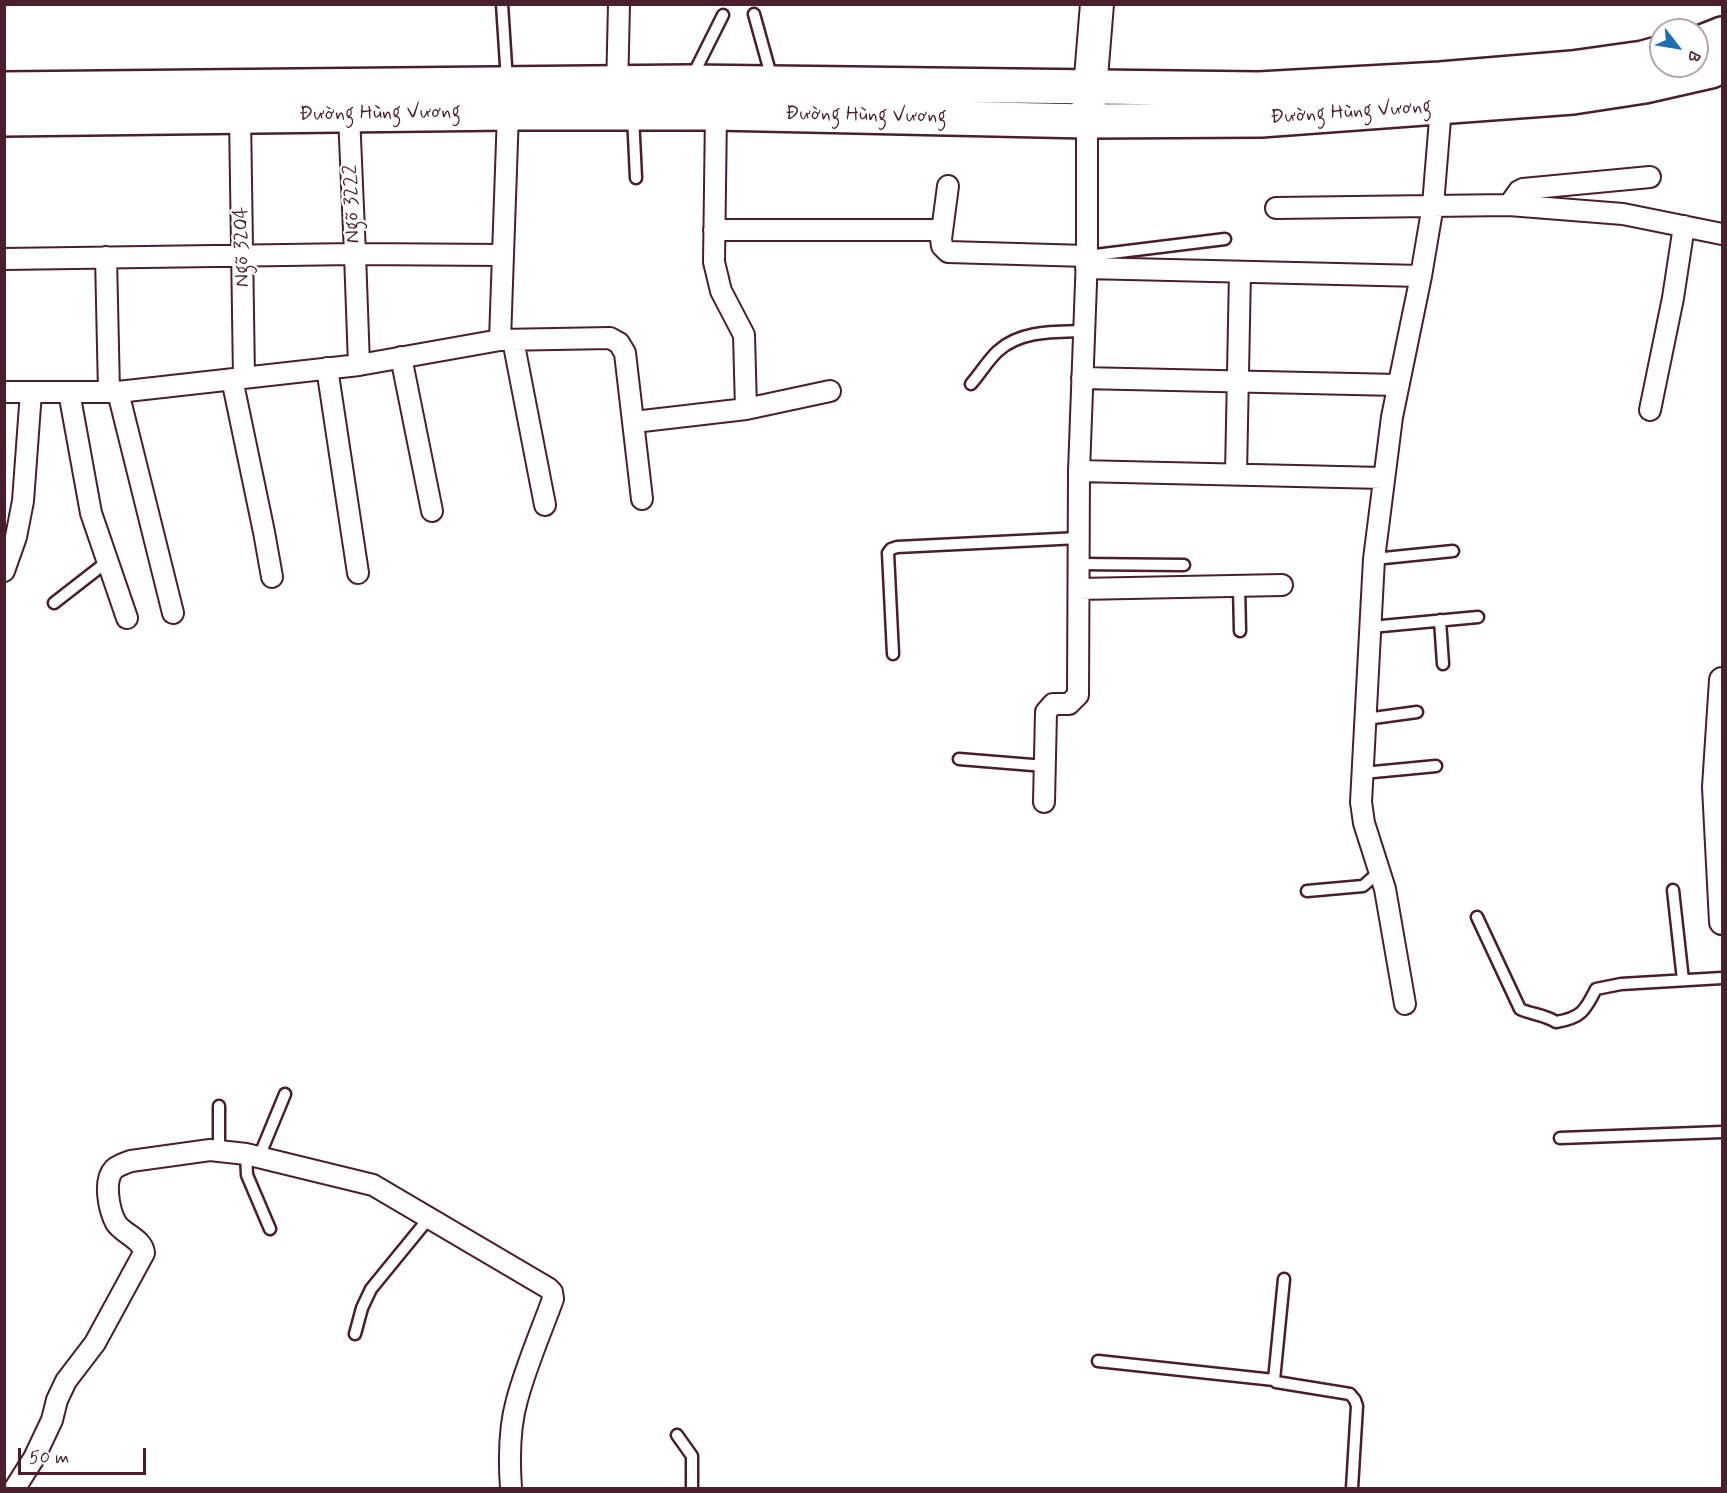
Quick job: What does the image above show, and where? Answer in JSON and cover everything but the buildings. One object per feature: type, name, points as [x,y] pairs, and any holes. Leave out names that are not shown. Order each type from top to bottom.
[{"type":"highway","name":"Đường Hùng Vương","points":[[622,103],[689,82],[1259,89],[1440,79],[1572,68],[1649,56]]},
{"type":"highway","name":"Đường Hùng Vương","points":[[4,89],[508,99],[622,103],[716,113],[1087,121],[1261,120],[1573,97],[1645,86],[1711,71],[1722,66]]},
{"type":"highway","name":"Đường Hùng Vương","points":[[4,119],[349,115],[508,99]]},
{"type":"main road","points":[[1087,121],[1097,4]]},
{"type":"street","points":[[619,4],[622,103]]},
{"type":"street","points":[[508,99],[503,255],[506,340],[545,505]]},
{"type":"street","points":[[1405,1004],[1381,871],[1364,823],[1361,802],[1374,559],[1383,478],[1398,385],[1433,205],[1441,107]]},
{"type":"street","points":[[716,113],[714,262],[718,282],[744,335],[746,409]]},
{"type":"street","name":"Ngõ 3222","points":[[349,115],[355,254],[503,255]]},
{"type":"street","name":"Ngõ 3204","points":[[240,116],[243,254],[238,378],[272,577]]},
{"type":"street","points":[[1044,802],[1046,712],[1053,704],[1069,704],[1078,695],[1079,471],[1087,262],[1087,121]]},
{"type":"street","points":[[1509,205],[1519,190],[1523,189],[1650,177]]},
{"type":"street","points":[[948,186],[942,246],[948,252],[1240,272],[1421,276]]},
{"type":"street","points":[[1276,208],[1509,205],[1623,214],[1722,234]]},
{"type":"street","points":[[1650,410],[1684,226]]},
{"type":"street","points":[[714,230],[942,230]]},
{"type":"street","points":[[4,258],[355,254],[359,364]]},
{"type":"street","points":[[106,257],[114,392],[173,613]]},
{"type":"street","points":[[1236,474],[1240,272]]},
{"type":"street","points":[[4,392],[114,392],[359,364],[506,340],[610,338],[619,343],[626,353],[642,499]]},
{"type":"street","points":[[401,357],[432,511]]},
{"type":"street","points":[[327,368],[358,573]]},
{"type":"street","points":[[1082,378],[1398,385]]},
{"type":"street","points":[[634,422],[746,409],[830,391]]},
{"type":"street","points":[[4,571],[16,537],[23,501],[31,392]]},
{"type":"street","points":[[69,392],[91,513],[127,618]]},
{"type":"street","points":[[1079,471],[1383,478]]},
{"type":"street","points":[[1079,589],[1282,585]]},
{"type":"street","points":[[1722,680],[1714,787],[1722,922]]},
{"type":"street","points":[[15,1488],[34,1458],[52,1420],[57,1400],[66,1381],[95,1343],[144,1253],[140,1244],[117,1224],[108,1192],[112,1172],[131,1161],[188,1152],[219,1151],[252,1156],[373,1185],[552,1292],[553,1299],[513,1416],[509,1470],[511,1488]]},
{"type":"lane","points":[[502,4],[508,99]]},
{"type":"lane","points":[[754,14],[773,83]]},
{"type":"lane","points":[[689,82],[723,15]]},
{"type":"lane","points":[[622,103],[636,178]]},
{"type":"lane","points":[[1087,262],[1225,239]]},
{"type":"lane","points":[[971,384],[998,350],[1014,341],[1035,334],[1084,331]]},
{"type":"lane","points":[[892,654],[888,553],[891,549],[1079,538]]},
{"type":"lane","points":[[1374,559],[1453,551]]},
{"type":"lane","points":[[54,603],[108,561]]},
{"type":"lane","points":[[1079,564],[1184,565]]},
{"type":"lane","points":[[1239,586],[1240,631]]},
{"type":"lane","points":[[1371,627],[1478,617]]},
{"type":"lane","points":[[1440,621],[1443,664]]},
{"type":"lane","points":[[1366,719],[1417,712]]},
{"type":"lane","points":[[958,759],[1045,766]]},
{"type":"lane","points":[[1363,773],[1436,766]]},
{"type":"lane","points":[[1306,891],[1355,888],[1368,883],[1381,871]]},
{"type":"lane","points":[[1673,890],[1683,980]]},
{"type":"lane","points":[[1477,917],[1520,1009],[1531,1014],[1543,1014],[1556,1022],[1571,1019],[1586,1009],[1596,989],[1621,984],[1722,978]]},
{"type":"lane","points":[[270,1229],[247,1175],[252,1156],[285,1094]]},
{"type":"lane","points":[[219,1106],[219,1151]]},
{"type":"lane","points":[[1560,1138],[1722,1132]]},
{"type":"lane","points":[[355,1334],[362,1308],[371,1289],[429,1218]]},
{"type":"lane","points":[[1274,1380],[1284,1279]]},
{"type":"lane","points":[[1098,1361],[1274,1380],[1350,1394],[1357,1406],[1352,1488]]},
{"type":"lane","points":[[677,1435],[692,1456],[692,1488]]}]
